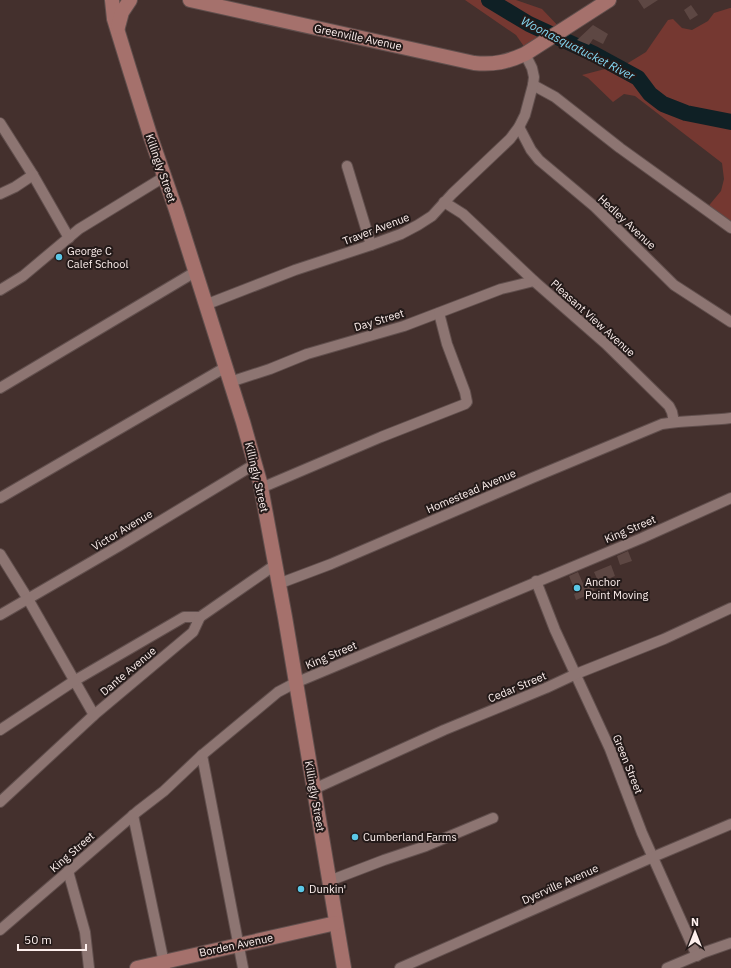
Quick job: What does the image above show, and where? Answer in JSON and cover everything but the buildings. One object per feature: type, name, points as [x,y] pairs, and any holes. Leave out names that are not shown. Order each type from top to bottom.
[{"type":"main road","name":"Killingly Street","points":[[112,0],[114,19],[226,367],[261,488],[344,968]]},
{"type":"main road","points":[[118,29],[122,12],[130,0]]},
{"type":"main road","name":"Greenville Avenue","points":[[190,0],[474,63],[489,64],[514,59],[609,0]]},
{"type":"main road","name":"Borden Avenue","points":[[137,968],[164,965],[239,945],[336,923]]},
{"type":"street","name":"Traver Avenue","points":[[206,305],[295,270],[371,245],[418,225],[432,216],[444,202],[510,139],[519,127],[525,115],[534,85],[529,51]]},
{"type":"street","points":[[534,85],[554,97],[620,148],[731,228]]},
{"type":"street","points":[[0,123],[33,175],[69,238]]},
{"type":"street","name":"Hedley Avenue","points":[[519,127],[531,150],[539,160],[595,207],[674,285],[731,322]]},
{"type":"street","points":[[347,166],[371,245]]},
{"type":"street","points":[[0,194],[15,187],[33,175]]},
{"type":"street","points":[[0,290],[23,276],[79,229],[164,177]]},
{"type":"street","name":"Pleasant View Avenue","points":[[444,202],[463,214],[534,281],[606,344],[669,406],[674,422]]},
{"type":"street","points":[[0,388],[195,272]]},
{"type":"street","name":"Day Street","points":[[230,382],[270,369],[307,354],[404,326],[502,289],[534,281]]},
{"type":"street","points":[[261,488],[381,437],[465,404],[467,402],[465,392],[447,344],[439,313]]},
{"type":"street","points":[[0,498],[226,367]]},
{"type":"street","points":[[674,422],[731,418]]},
{"type":"street","name":"Homestead Avenue","points":[[278,584],[378,545],[419,526],[643,431],[662,424],[674,422]]},
{"type":"street","name":"Victor Avenue","points":[[0,615],[119,546],[255,464]]},
{"type":"street","name":"King Street","points":[[0,930],[164,791],[202,755],[278,692],[295,683],[536,581],[642,538],[731,498]]},
{"type":"street","points":[[0,554],[28,599],[94,715]]},
{"type":"street","name":"Dante Avenue","points":[[0,802],[94,715],[193,632],[200,618],[274,565]]},
{"type":"street","name":"Green Street","points":[[536,581],[555,630],[610,749],[653,857],[697,956]]},
{"type":"street","name":"Cedar Street","points":[[314,789],[444,730],[576,674],[664,639],[731,608]]},
{"type":"street","points":[[0,730],[74,681],[184,617],[200,618]]},
{"type":"street","points":[[202,755],[243,968]]},
{"type":"street","points":[[133,816],[164,965]]},
{"type":"street","points":[[329,881],[426,846],[493,818]]},
{"type":"street","name":"Dyerville Avenue","points":[[400,968],[731,824]]},
{"type":"street","points":[[68,871],[85,932],[89,968]]},
{"type":"street","points":[[667,968],[679,966],[697,956],[731,943]]},
{"type":"shaded area","points":[[465,0],[516,0],[542,9],[562,30],[530,55],[516,35]]},
{"type":"shaded area","points":[[731,8],[731,228],[706,209],[721,191],[724,179],[722,163],[635,96],[624,94],[613,102],[588,78],[582,75],[628,63],[646,52],[668,20],[673,19],[682,28],[692,30],[708,21],[714,13]]},
{"type":"waterway","name":"Woonasquatucket River","points":[[489,0],[529,24],[594,54],[638,78],[650,94],[663,104],[686,113],[731,122]]},
{"type":"place","name":"George C Calef School","points":[[59,257]]},
{"type":"place","name":"Anchor Point Moving","points":[[577,588]]},
{"type":"place","name":"Cumberland Farms","points":[[355,837]]},
{"type":"place","name":"Dunkin'","points":[[301,889]]}]
